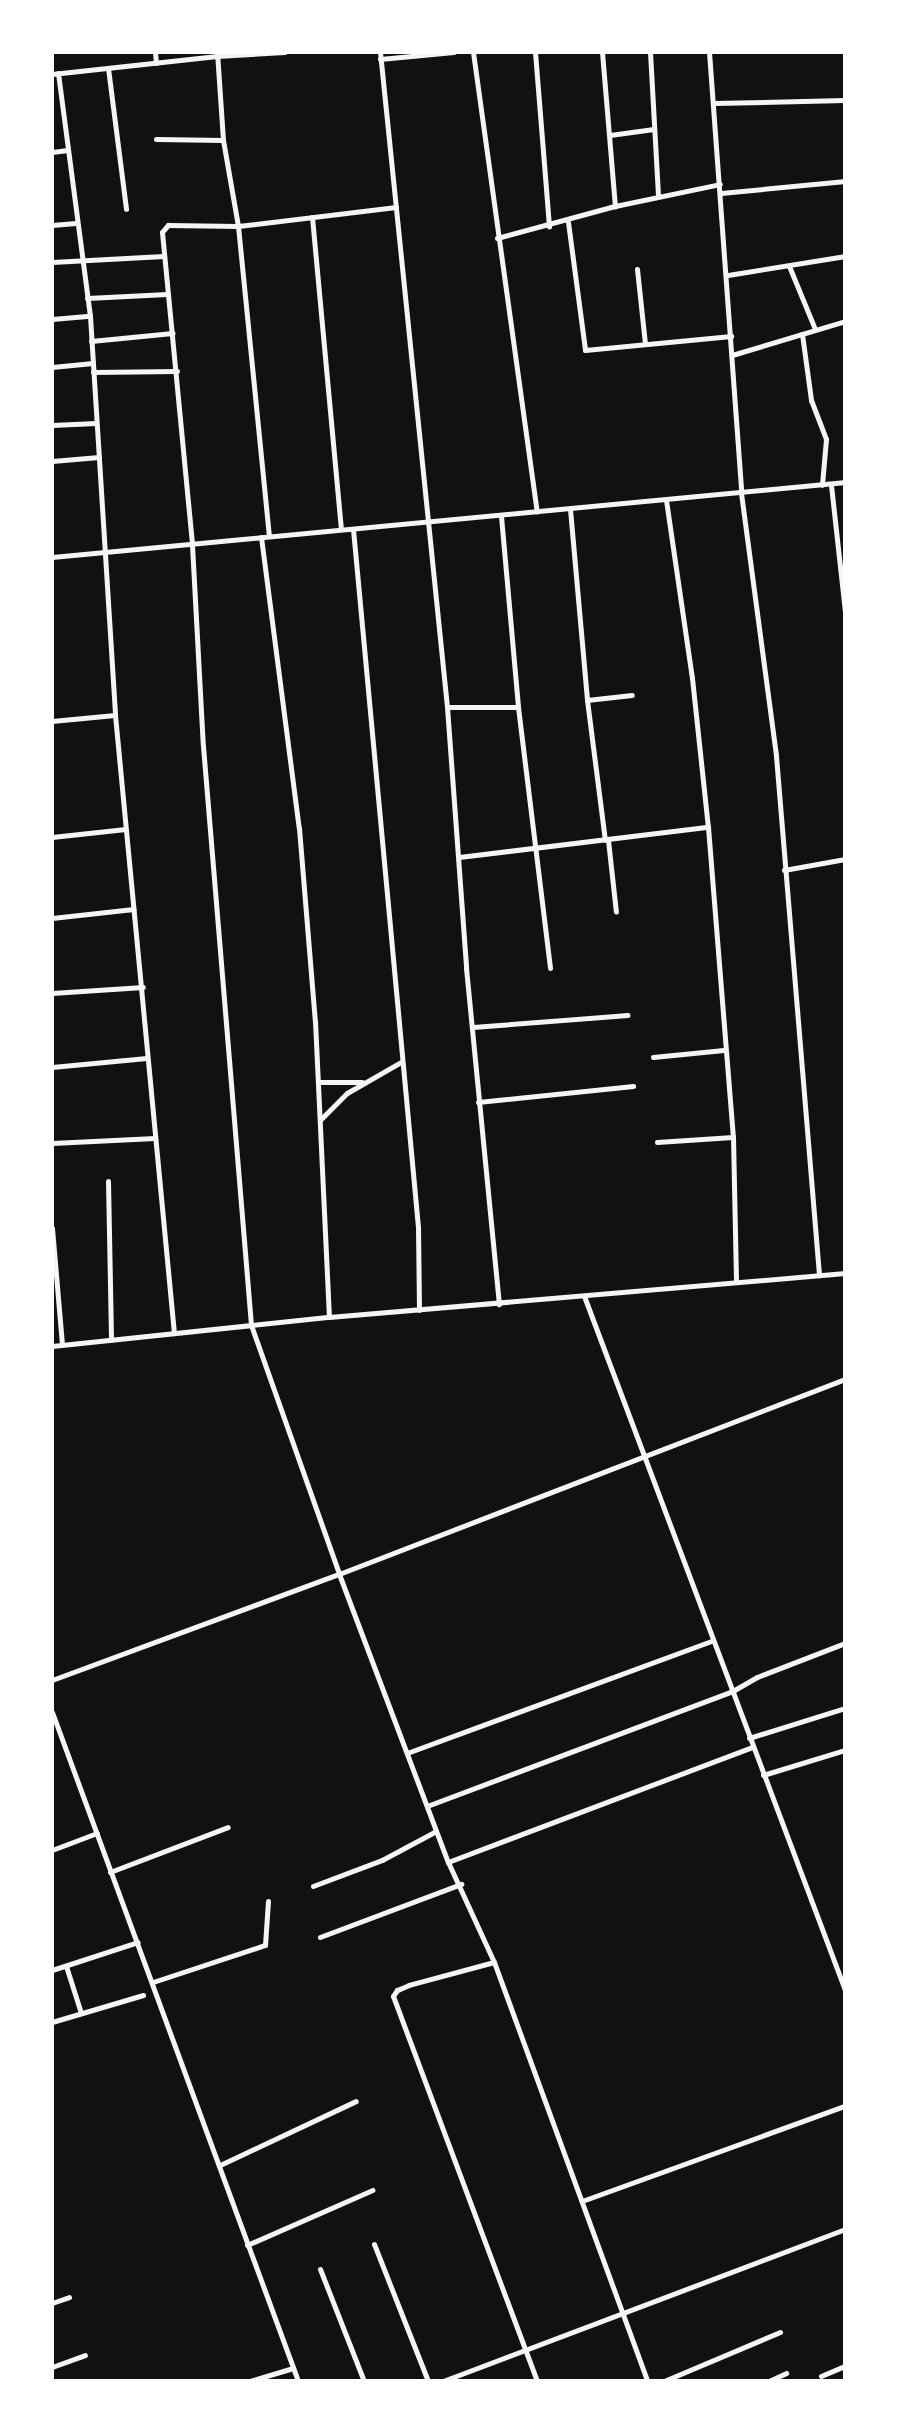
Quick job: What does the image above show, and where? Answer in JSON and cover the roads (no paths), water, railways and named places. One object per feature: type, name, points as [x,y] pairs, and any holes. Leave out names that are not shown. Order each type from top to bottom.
[{"type":"street","points":[[155,52],[156,63]]},
{"type":"street","points":[[174,1333],[115,715],[90,316],[55,74],[217,54],[285,52]]},
{"type":"street","points":[[454,52],[380,56],[447,707],[478,1102],[499,1304]]},
{"type":"street","points":[[473,52],[537,512]]},
{"type":"street","points":[[535,52],[549,226]]},
{"type":"street","points":[[602,52],[615,206]]},
{"type":"street","points":[[650,52],[658,196]]},
{"type":"street","points":[[709,52],[728,275],[741,493],[776,756],[819,1275]]},
{"type":"street","points":[[217,54],[223,140],[238,226],[255,422],[269,535]]},
{"type":"street","points":[[108,68],[126,209]]},
{"type":"street","points":[[714,103],[845,100]]},
{"type":"street","points":[[610,135],[654,129]]},
{"type":"street","points":[[156,139],[223,140]]},
{"type":"street","points":[[52,152],[68,150]]},
{"type":"street","points":[[721,193],[845,181]]},
{"type":"street","points":[[497,238],[568,222],[615,206],[720,184]]},
{"type":"street","points":[[396,207],[238,226],[168,225],[162,232],[192,545],[196,661],[251,1325],[339,1574],[448,1862],[461,1884],[494,1962],[647,2381]]},
{"type":"street","points":[[312,217],[341,529]]},
{"type":"street","points":[[568,222],[585,350],[731,336]]},
{"type":"street","points":[[52,225],[76,223]]},
{"type":"street","points":[[52,262],[164,256]]},
{"type":"street","points":[[728,275],[845,256]]},
{"type":"street","points":[[789,266],[815,329]]},
{"type":"street","points":[[637,269],[645,344]]},
{"type":"street","points":[[87,298],[167,294]]},
{"type":"street","points":[[52,319],[90,316]]},
{"type":"street","points":[[732,355],[845,321]]},
{"type":"street","points":[[91,341],[173,333]]},
{"type":"street","points":[[802,334],[811,400],[826,439],[822,485]]},
{"type":"street","points":[[52,367],[93,363]]},
{"type":"street","points":[[93,372],[177,371]]},
{"type":"street","points":[[52,425],[96,423]]},
{"type":"street","points":[[52,461],[99,457]]},
{"type":"street","points":[[52,557],[845,482]]},
{"type":"street","points":[[831,485],[845,612]]},
{"type":"street","points":[[666,500],[692,678],[708,827],[733,1137],[736,1281]]},
{"type":"street","points":[[570,509],[587,700],[616,912]]},
{"type":"street","points":[[501,516],[518,707],[538,848],[550,968]]},
{"type":"street","points":[[353,529],[418,1227],[419,1310]]},
{"type":"street","points":[[261,537],[299,828],[321,1119],[329,1317]]},
{"type":"street","points":[[587,700],[632,695]]},
{"type":"street","points":[[447,707],[518,707]]},
{"type":"street","points":[[52,721],[115,715]]},
{"type":"street","points":[[459,857],[708,827]]},
{"type":"street","points":[[52,837],[126,829]]},
{"type":"street","points":[[784,870],[845,859]]},
{"type":"street","points":[[52,918],[134,909]]},
{"type":"street","points":[[52,993],[143,987]]},
{"type":"street","points":[[473,1027],[628,1015]]},
{"type":"street","points":[[653,1057],[724,1050]]},
{"type":"street","points":[[52,1067],[147,1058]]},
{"type":"street","points":[[321,1119],[363,1082],[402,1062]]},
{"type":"street","points":[[318,1082],[363,1082]]},
{"type":"street","points":[[478,1102],[633,1086]]},
{"type":"street","points":[[657,1142],[733,1137]]},
{"type":"street","points":[[52,1143],[155,1138]]},
{"type":"street","points":[[108,1181],[111,1340]]},
{"type":"street","points":[[52,1228],[62,1345]]},
{"type":"street","points":[[52,1346],[329,1317],[845,1273]]},
{"type":"street","points":[[584,1296],[845,1990]]},
{"type":"street","points":[[52,1680],[339,1574],[845,1379]]},
{"type":"street","points":[[407,1753],[712,1641]]},
{"type":"street","points":[[427,1806],[731,1692],[757,1677],[845,1643]]},
{"type":"street","points":[[749,1738],[845,1708]]},
{"type":"street","points":[[52,1712],[298,2381]]},
{"type":"street","points":[[448,1862],[752,1747]]},
{"type":"street","points":[[763,1775],[845,1750]]},
{"type":"street","points":[[110,1872],[228,1827]]},
{"type":"street","points":[[313,1886],[382,1860],[436,1831]]},
{"type":"street","points":[[52,1850],[97,1833]]},
{"type":"street","points":[[320,1937],[461,1884]]},
{"type":"street","points":[[153,1982],[265,1945],[268,1901]]},
{"type":"street","points":[[52,1970],[138,1942]]},
{"type":"street","points":[[494,1962],[409,1985],[397,1990],[393,1996],[537,2381]]},
{"type":"street","points":[[66,1966],[81,2013]]},
{"type":"street","points":[[52,2022],[143,1995]]},
{"type":"street","points":[[220,2165],[356,2101]]},
{"type":"street","points":[[582,2201],[845,2106]]},
{"type":"street","points":[[247,2245],[372,2190]]},
{"type":"street","points":[[443,2381],[622,2316],[845,2229]]},
{"type":"street","points":[[374,2244],[428,2381]]},
{"type":"street","points":[[320,2269],[364,2381]]},
{"type":"street","points":[[52,2303],[69,2297]]},
{"type":"street","points":[[664,2381],[780,2332]]},
{"type":"street","points":[[52,2367],[85,2355]]},
{"type":"street","points":[[821,2376],[845,2366]]},
{"type":"street","points":[[250,2381],[293,2368]]},
{"type":"street","points":[[769,2381],[786,2373]]}]
